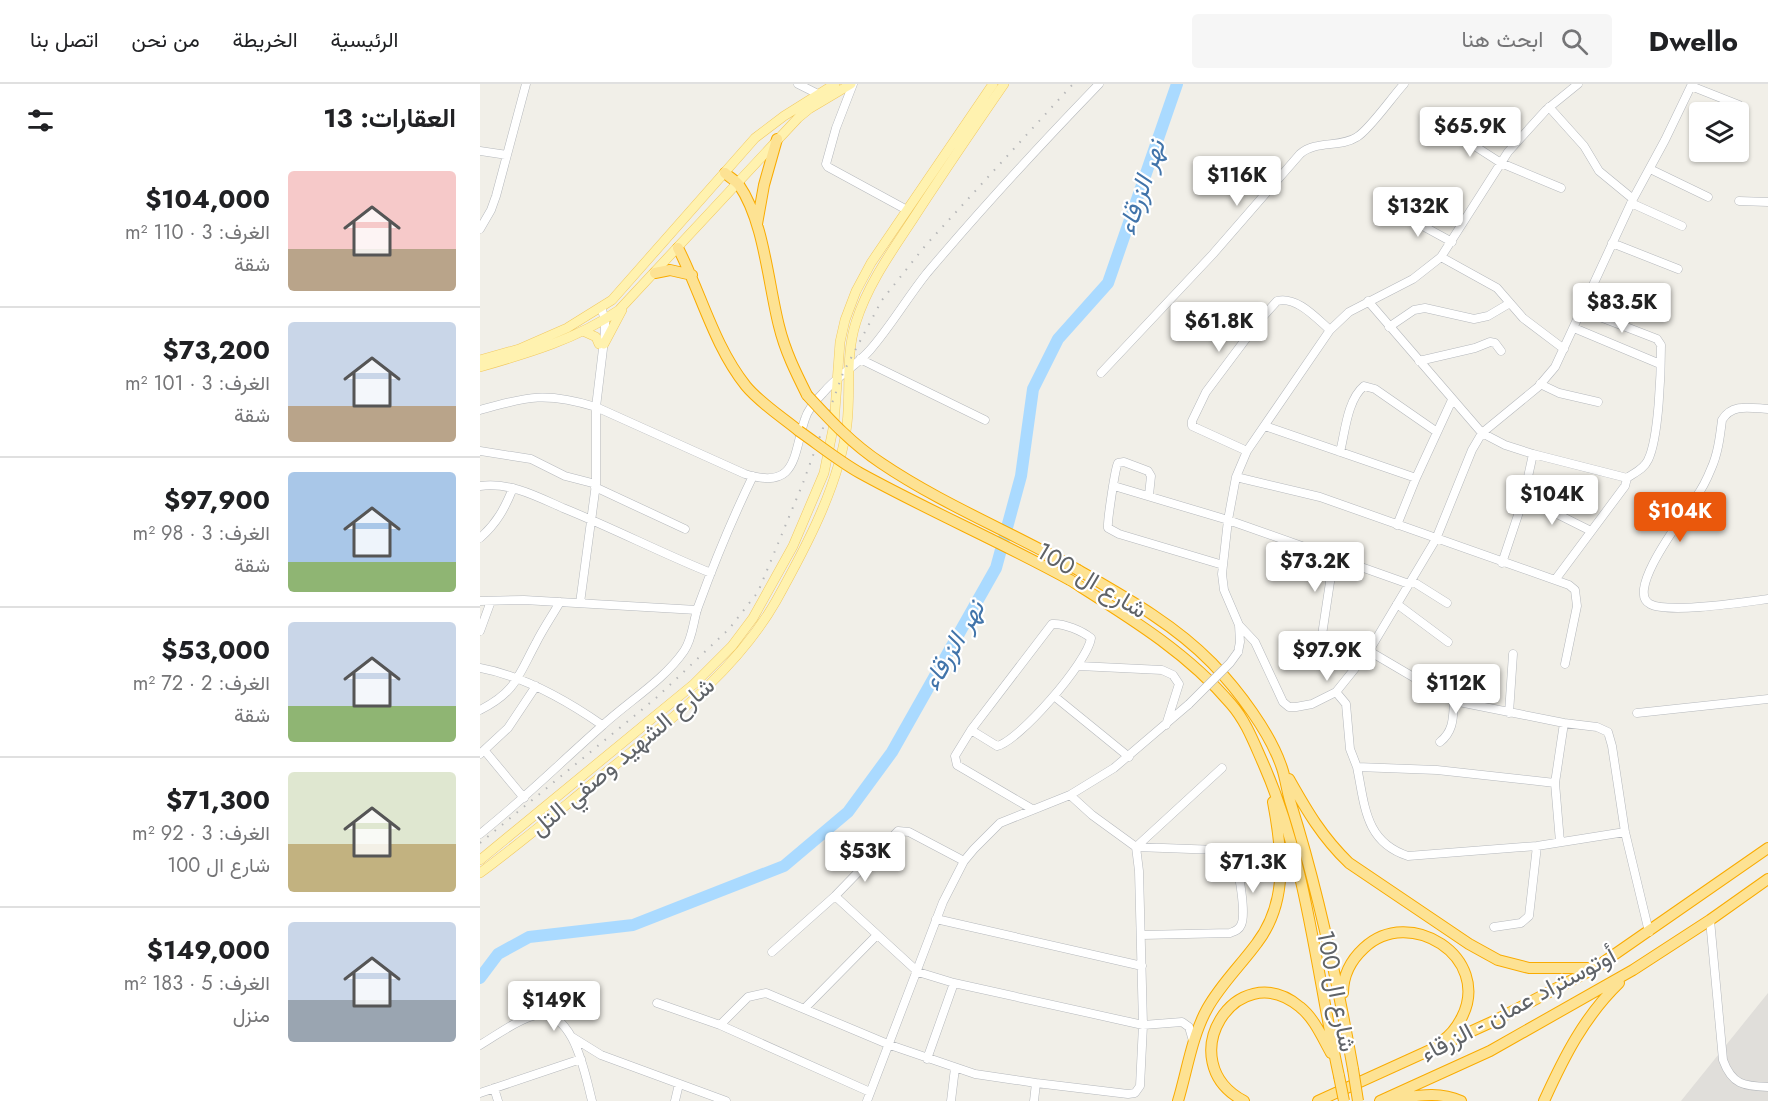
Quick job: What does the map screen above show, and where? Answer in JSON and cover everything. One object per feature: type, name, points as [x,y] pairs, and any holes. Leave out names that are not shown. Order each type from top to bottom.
[{"type":"highway","points":[[757,224],[764,184],[777,139]]},
{"type":"highway","name":"شارع ال 100","points":[[725,173],[737,183],[748,201],[757,224],[782,336],[792,366],[807,395],[842,433],[880,462],[921,486],[1135,603],[1180,635],[1212,663],[1242,698],[1283,768],[1320,909],[1342,1009],[1358,1101]]},
{"type":"highway","name":"شارع ال 100","points":[[678,248],[692,275],[719,342],[747,386],[800,431],[858,472],[1020,552],[1136,621],[1202,672],[1232,705],[1245,724],[1270,778],[1286,823],[1299,871],[1344,1101]]},
{"type":"highway","points":[[656,273],[670,270],[692,275]]},
{"type":"highway","points":[[1283,768],[1309,816],[1337,851],[1363,873],[1469,945],[1498,960],[1519,966],[1540,969],[1595,968]]},
{"type":"highway","points":[[1178,1101],[1194,1043],[1206,1011],[1219,990],[1259,941],[1271,920],[1278,898],[1282,853],[1270,778]]},
{"type":"highway","name":"أوتوستراد عمان - الزرقاء","points":[[1318,1101],[1494,1022],[1595,968],[1768,848]]},
{"type":"highway","name":"أوتوستراد عمان - الزرقاء","points":[[1382,1100],[1490,1051],[1633,970],[1768,879]]},
{"type":"highway","points":[[1342,1009],[1343,985],[1348,971],[1356,958],[1372,941],[1393,934],[1408,933],[1423,935],[1437,941],[1454,954],[1462,967],[1468,983],[1469,998],[1464,1013],[1451,1034],[1421,1055]]},
{"type":"highway","points":[[1545,1101],[1564,1058],[1583,1025],[1606,996],[1633,970]]},
{"type":"highway","points":[[1244,1101],[1231,1093],[1219,1080],[1212,1054],[1214,1036],[1220,1018],[1236,1001],[1264,993],[1274,994],[1293,1002],[1309,1016],[1335,1060]]},
{"type":"highway","points":[[1382,1100],[1431,1094],[1461,1101]]},
{"type":"main road","points":[[480,360],[519,349],[567,328],[614,298],[762,133],[784,116],[835,84]]},
{"type":"main road","points":[[480,367],[523,355],[585,332],[625,305],[777,139],[809,109],[852,84]]},
{"type":"main road","name":"شارع الشهيد وصفي التل","points":[[480,860],[700,679],[732,646],[753,618],[793,546],[824,473],[834,424],[840,342],[856,291],[871,263],[993,84]]},
{"type":"main road","name":"شارع الشهيد وصفي التل","points":[[480,873],[674,717],[715,678],[762,622],[795,564],[835,481],[847,422],[850,342],[856,321],[880,269],[1004,84]]},
{"type":"main road","points":[[668,239],[678,248]]},
{"type":"main road","points":[[601,347],[625,305]]},
{"type":"main road","points":[[585,332],[596,337],[601,347]]},
{"type":"street","points":[[480,229],[491,210],[526,84]]},
{"type":"street","points":[[798,84],[818,94]]},
{"type":"street","points":[[852,84],[826,164],[907,210]]},
{"type":"street","points":[[480,410],[536,396],[571,401],[596,407],[753,476],[766,479],[779,476],[791,466],[798,451],[808,412],[837,377],[869,352],[928,272],[1099,84]]},
{"type":"street","points":[[1101,373],[1213,254],[1300,154],[1311,147],[1358,137],[1404,84]]},
{"type":"street","points":[[1578,84],[1549,108],[1501,163],[1441,257],[1413,279],[1349,312],[1330,330],[1247,451],[1236,477],[1228,520],[1223,565],[1224,590],[1239,625],[1258,647],[1283,702],[1289,706],[1312,704],[1336,692],[1369,651],[1436,539],[1472,450],[1482,433],[1540,384],[1555,367],[1632,201],[1691,85],[1732,102]]},
{"type":"street","points":[[1549,108],[1584,146],[1599,171],[1632,201],[1682,226]]},
{"type":"street","points":[[1453,132],[1501,163],[1561,188]]},
{"type":"street","points":[[480,151],[507,155]]},
{"type":"street","points":[[1650,169],[1708,197]]},
{"type":"street","points":[[1739,201],[1768,202]]},
{"type":"street","points":[[1401,208],[1421,225],[1452,242]]},
{"type":"street","points":[[1612,243],[1678,270]]},
{"type":"street","points":[[1441,257],[1497,288],[1532,326],[1564,348]]},
{"type":"street","points":[[1593,285],[1654,305]]},
{"type":"street","points":[[1247,451],[1192,426],[1192,421],[1206,392],[1277,301],[1290,300],[1298,304],[1330,330]]},
{"type":"street","points":[[1368,302],[1482,433],[1505,445],[1533,454],[1627,478],[1643,467],[1650,455],[1656,422],[1661,345],[1657,339],[1582,310]]},
{"type":"street","points":[[1389,327],[1418,309],[1425,308],[1474,319],[1488,316],[1510,303]]},
{"type":"street","points":[[580,603],[595,485],[596,407],[602,321],[598,309]]},
{"type":"street","points":[[1574,328],[1660,364]]},
{"type":"street","points":[[1419,361],[1475,348],[1490,342],[1495,343],[1501,351]]},
{"type":"street","points":[[860,359],[985,420]]},
{"type":"street","points":[[1540,384],[1559,393],[1598,402]]},
{"type":"street","points":[[1340,452],[1352,406],[1364,386],[1375,389],[1437,432]]},
{"type":"street","points":[[1397,525],[1452,400]]},
{"type":"street","points":[[1768,409],[1739,408],[1725,415],[1712,467],[1696,498],[1655,559],[1644,594],[1649,604],[1662,607],[1714,606],[1768,599]]},
{"type":"street","points":[[1265,426],[1416,478]]},
{"type":"street","points":[[480,451],[531,459],[565,477],[595,485],[685,529]]},
{"type":"street","points":[[1502,563],[1523,500],[1533,454]]},
{"type":"street","points":[[1149,495],[1151,476],[1148,471],[1124,462],[1116,465],[1108,528],[1119,534],[1223,565]]},
{"type":"street","points":[[480,834],[524,798],[602,725],[656,680],[684,651],[711,573],[753,476]]},
{"type":"street","points":[[1236,477],[1320,497],[1569,585],[1575,590],[1577,597],[1565,664]]},
{"type":"street","points":[[1555,580],[1627,483],[1627,478]]},
{"type":"street","points":[[480,486],[495,484],[513,488],[591,518],[711,573]]},
{"type":"street","points":[[1114,486],[1228,520],[1411,583],[1447,603]]},
{"type":"street","points":[[480,538],[498,520],[513,488]]},
{"type":"street","points":[[1523,500],[1591,531]]},
{"type":"street","points":[[1323,635],[1330,582],[1337,559]]},
{"type":"street","points":[[480,601],[524,600],[697,610]]},
{"type":"street","points":[[480,631],[491,601]]},
{"type":"street","points":[[480,710],[504,695],[519,679],[560,602]]},
{"type":"street","points":[[1397,604],[1448,642]]},
{"type":"street","points":[[971,730],[1000,746],[1007,741],[1054,696],[1079,666],[1091,639],[1059,624],[1052,624],[971,730],[955,756],[957,765],[1032,809]]},
{"type":"street","points":[[867,1101],[918,972],[936,919],[964,861],[982,839],[1000,823],[1070,795],[1114,768],[1166,726],[1230,663],[1238,652],[1239,625]]},
{"type":"street","points":[[1369,651],[1454,701],[1509,713],[1597,727],[1608,732],[1625,832],[1649,932]]},
{"type":"street","points":[[1509,713],[1513,654]]},
{"type":"street","points":[[1079,666],[1169,672],[1178,681],[1179,688],[1166,726]]},
{"type":"street","points":[[480,668],[519,679],[570,704],[602,725]]},
{"type":"street","points":[[524,798],[482,753],[513,722],[536,687]]},
{"type":"street","points":[[1336,692],[1346,704],[1350,749],[1370,824],[1384,845],[1392,851],[1408,856],[1418,856],[1537,846],[1625,832]]},
{"type":"street","points":[[1054,696],[1129,757]]},
{"type":"street","points":[[1637,713],[1768,699]]},
{"type":"street","points":[[1440,742],[1452,727],[1454,701]]},
{"type":"street","points":[[1560,842],[1555,783],[1564,723]]},
{"type":"street","points":[[1356,767],[1437,770],[1555,783]]},
{"type":"street","points":[[1136,847],[1221,768]]},
{"type":"street","points":[[1070,795],[1136,847],[1218,850],[1226,854],[1238,868],[1243,915],[1240,928],[1230,933],[1142,935]]},
{"type":"street","points":[[772,952],[835,896],[895,833],[902,830],[909,832],[964,861]]},
{"type":"street","points":[[1494,927],[1521,923],[1529,916],[1537,846]]},
{"type":"street","points":[[720,1025],[743,1001],[755,994],[772,994],[890,1045],[955,1068],[981,1075],[1036,1083],[1136,1093],[1140,1086],[1143,1025],[1142,935],[1136,847]]},
{"type":"street","points":[[835,896],[876,936],[918,972],[954,983],[1143,1025],[1186,1023],[1194,1043]]},
{"type":"street","points":[[936,919],[1142,966]]},
{"type":"street","points":[[1710,920],[1723,1060],[1726,1069],[1738,1083],[1768,1087]]},
{"type":"street","points":[[805,1008],[876,936]]},
{"type":"street","points":[[927,1059],[954,983]]},
{"type":"street","points":[[657,1003],[720,1025],[870,1092]]},
{"type":"street","points":[[480,1045],[530,1017],[546,1015],[558,1018],[571,1036],[580,1059],[589,1100]]},
{"type":"street","points":[[571,1036],[601,1055],[726,1101]]},
{"type":"street","points":[[480,1093],[580,1059]]},
{"type":"street","points":[[951,1101],[955,1068]]},
{"type":"street","points":[[1034,1101],[1036,1083]]},
{"type":"street","points":[[675,1101],[680,1084]]},
{"type":"street","points":[[494,1088],[498,1101]]},
{"type":"shaded area","points":[[1768,993],[1768,1101],[1681,1101]]},
{"type":"waterway","name":"نهر الزرقاء","points":[[480,978],[498,954],[529,937],[633,925],[784,866],[848,812],[892,752],[996,568],[1021,476],[1033,389],[1058,339],[1108,283],[1177,84]]},
{"type":"railway","points":[[480,843],[656,698],[729,629],[758,592],[803,483],[843,373],[882,300],[925,246],[1073,84]]}]
